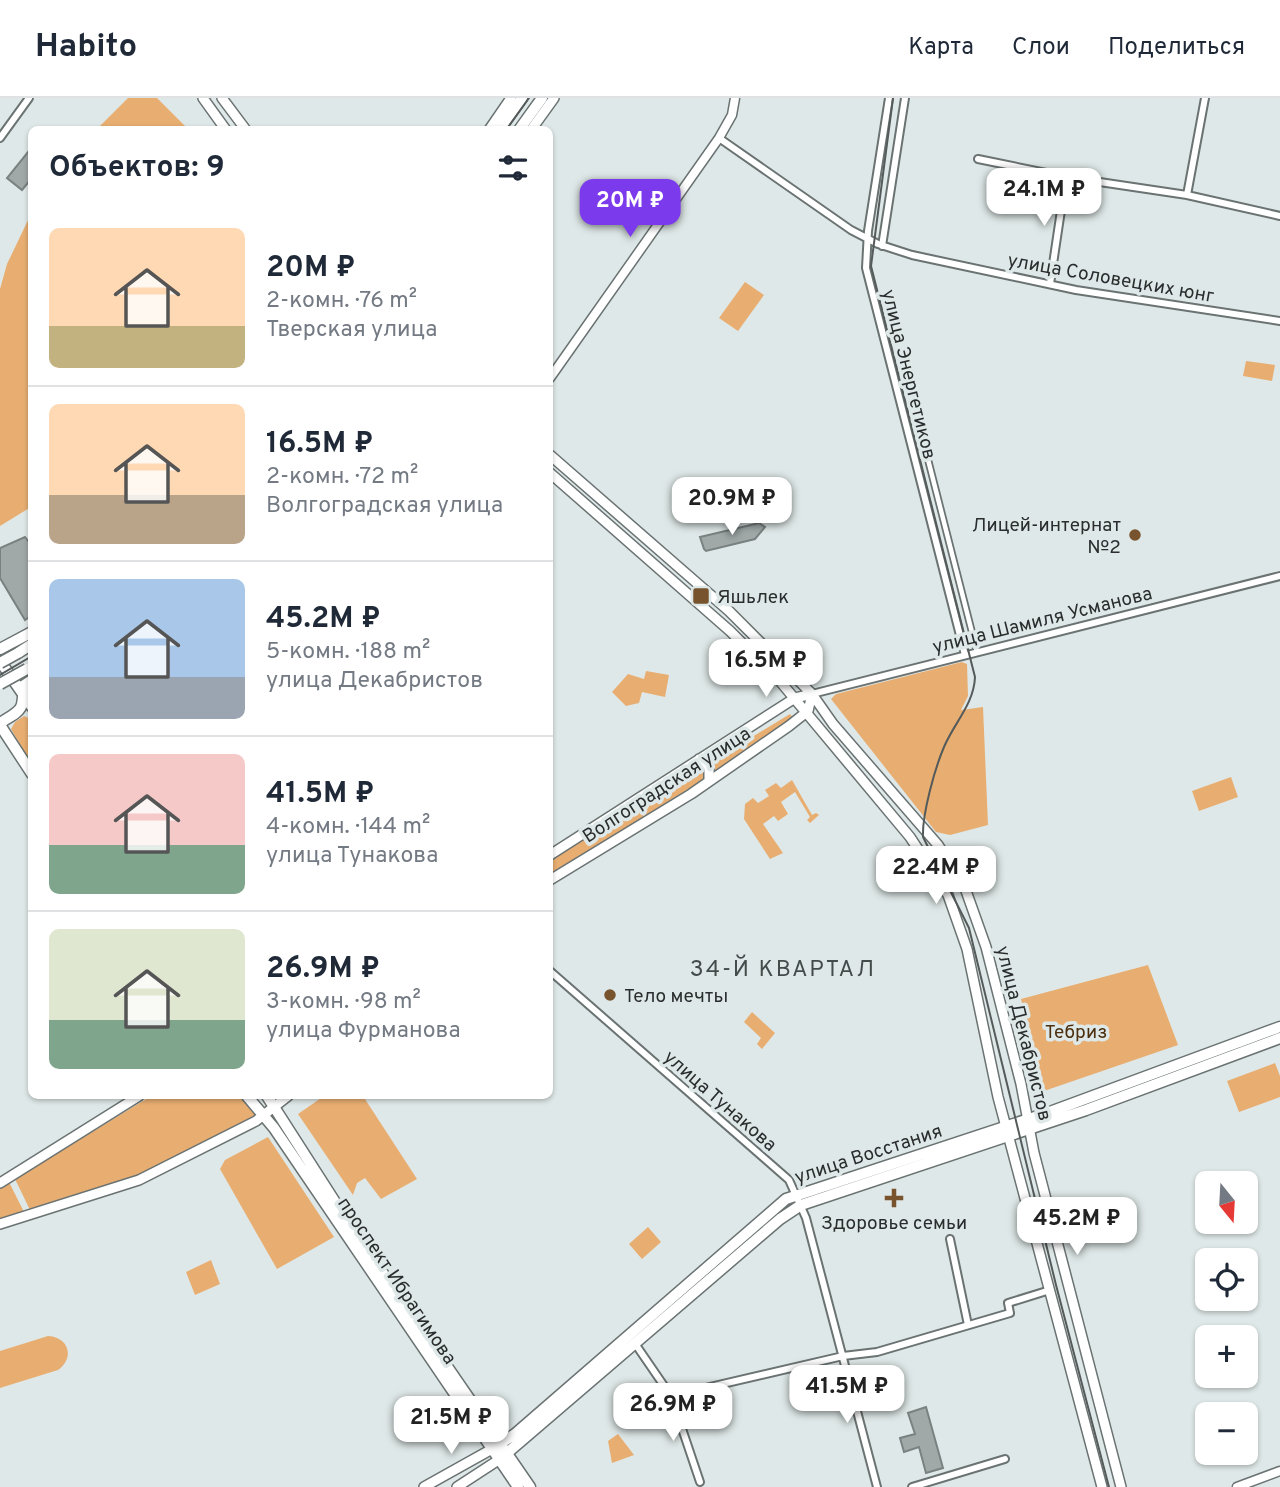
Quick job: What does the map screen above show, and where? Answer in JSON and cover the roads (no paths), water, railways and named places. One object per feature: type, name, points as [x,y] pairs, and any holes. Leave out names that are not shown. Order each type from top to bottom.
[{"type":"main road","points":[[203,98],[223,126]]},
{"type":"main road","points":[[222,98],[243,126]]},
{"type":"main road","points":[[491,126],[511,98]]},
{"type":"main road","points":[[502,126],[522,98]]},
{"type":"main road","points":[[522,126],[542,98]]},
{"type":"main road","points":[[534,126],[554,98]]},
{"type":"main road","name":"улица Декабристов","points":[[553,458],[729,611],[812,694],[833,724],[938,845],[965,888],[986,947],[1121,1487]]},
{"type":"main road","name":"улица Декабристов","points":[[553,476],[730,631],[795,698],[916,845],[953,905],[975,981],[1008,1131],[1102,1487]]},
{"type":"main road","points":[[0,649],[28,634]]},
{"type":"main road","points":[[28,647],[0,662],[28,702]]},
{"type":"main road","points":[[0,684],[28,669]]},
{"type":"main road","points":[[28,683],[23,686],[24,696],[20,710],[0,724],[28,768]]},
{"type":"main road","points":[[807,712],[812,694]]},
{"type":"main road","name":"Волгоградская улица","points":[[553,853],[795,698],[812,694]]},
{"type":"main road","name":"Волгоградская улица","points":[[553,878],[678,802],[807,712]]},
{"type":"main road","points":[[699,759],[709,767],[709,780]]},
{"type":"main road","name":"улица Восстания","points":[[1029,1124],[1280,1027]]},
{"type":"main road","name":"улица Восстания","points":[[457,1487],[504,1456],[780,1219],[801,1205],[1280,1038]]},
{"type":"main road","points":[[0,1183],[134,1099]]},
{"type":"main road","name":"проспект Ибрагимова","points":[[250,1099],[504,1456],[530,1487]]},
{"type":"main road","name":"проспект Ибрагимова","points":[[269,1099],[497,1446]]},
{"type":"main road","points":[[0,1224],[139,1180],[263,1115],[284,1099]]},
{"type":"main road","name":"улица Восстания","points":[[424,1487],[497,1446],[785,1200],[797,1194],[1008,1131]]},
{"type":"main road","name":"проспект Ибрагимова","points":[[504,1456],[518,1487]]},
{"type":"main road","points":[[438,1480],[447,1480],[449,1487]]},
{"type":"street","points":[[0,138],[29,98]]},
{"type":"street","points":[[553,374],[719,138],[732,115],[735,98]]},
{"type":"street","name":"улица Энергетиков","points":[[889,98],[867,239],[866,268],[965,655]]},
{"type":"street","points":[[882,246],[905,98]]},
{"type":"street","points":[[1187,195],[1205,98]]},
{"type":"street","name":"улица Соловецких юнг","points":[[719,138],[867,239],[882,246],[930,260],[1049,284],[1163,305],[1280,321]]},
{"type":"street","points":[[978,159],[1066,177],[1187,195],[1280,216]]},
{"type":"street","points":[[1049,284],[1066,177]]},
{"type":"street","name":"улица Энергетиков","points":[[921,432],[977,652]]},
{"type":"street","name":"улица Шамиля Усманова","points":[[812,694],[1280,576]]},
{"type":"street","name":"улица Тунакова","points":[[553,974],[788,1178],[801,1205],[877,1487]]},
{"type":"street","points":[[950,1239],[968,1325]]},
{"type":"street","points":[[671,1396],[843,1356],[888,1349],[1010,1314],[1009,1303],[1051,1290]]},
{"type":"street","points":[[636,1345],[671,1396],[701,1482]]},
{"type":"street","points":[[912,1487],[1005,1459]]},
{"type":"street","points":[[1237,1487],[1280,1471]]},
{"type":"tram line","points":[[509,126],[529,98]]},
{"type":"tram line","points":[[893,98],[871,266],[975,677],[971,696],[948,738],[937,767],[927,804],[923,837],[969,928],[1056,1285],[1109,1487]]},
{"type":"tram line","points":[[0,675],[28,658]]},
{"type":"place","name":"Лицей-интернат №2","points":[[1135,535]]},
{"type":"place","name":"Яшьлек","points":[[701,596]]},
{"type":"place","name":"Тело мечты","points":[[610,995]]},
{"type":"place","name":"Здоровье семьи","points":[[894,1198]]},
{"type":"district","name":"34-Й КВАРТАЛ","points":[[783,968]]},
{"type":"park label","name":"Тебриз","points":[[1076,1031]]}]
